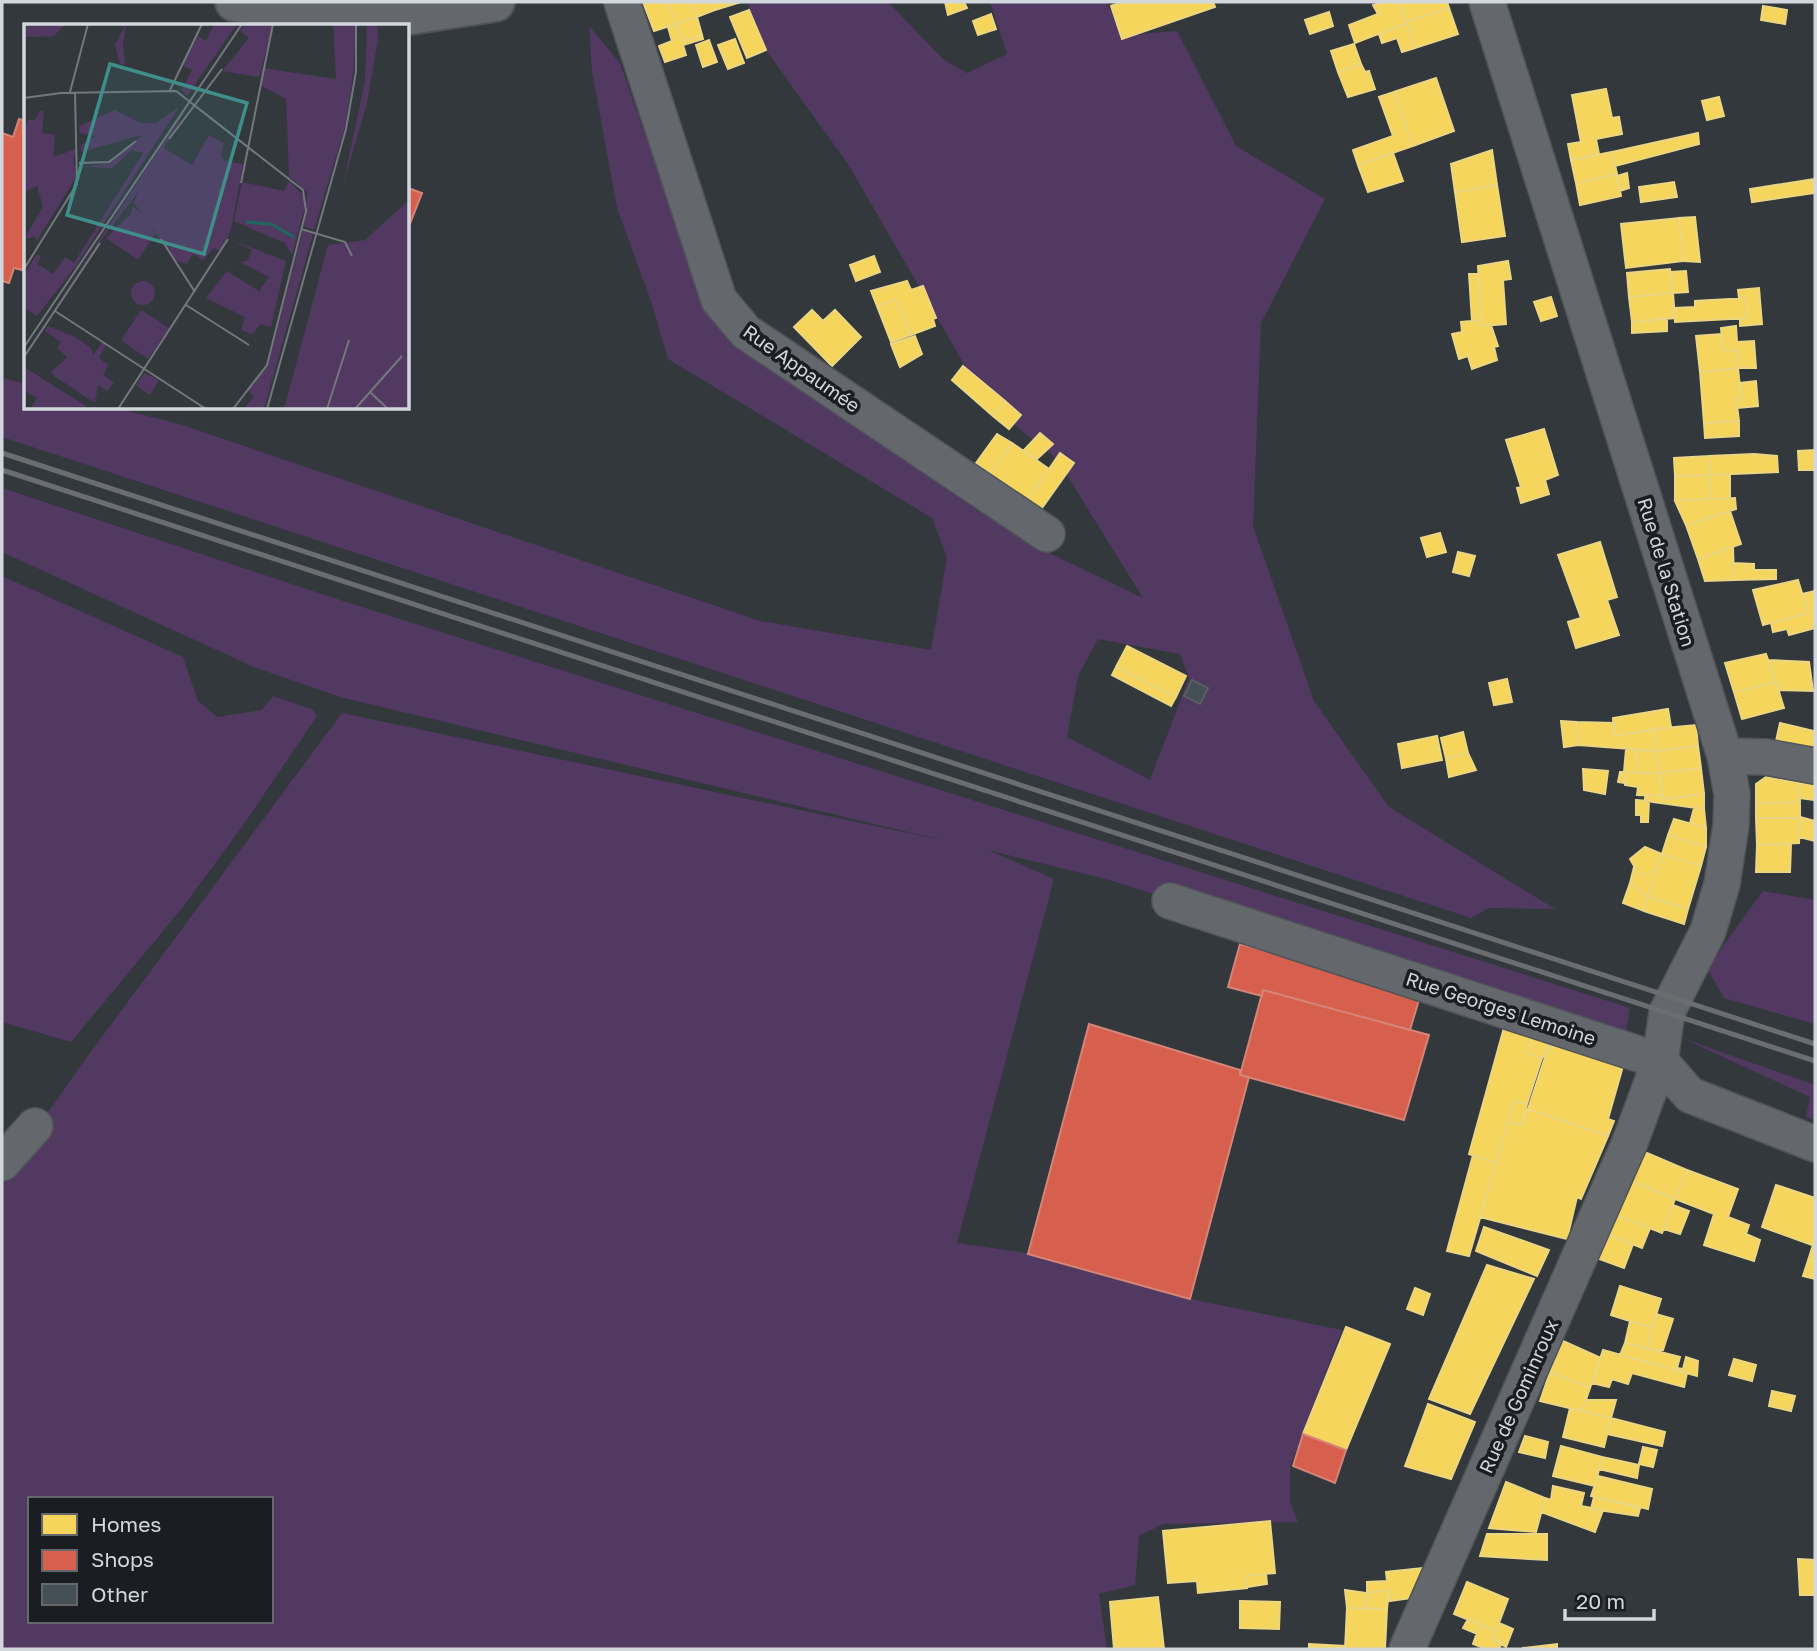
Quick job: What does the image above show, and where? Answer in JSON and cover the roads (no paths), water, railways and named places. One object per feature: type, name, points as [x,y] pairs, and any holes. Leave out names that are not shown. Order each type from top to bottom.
[{"type":"street","points":[[235,2],[377,20],[495,2]]},
{"type":"street","name":"Rue Appaumée","points":[[622,2],[719,300],[746,332],[1046,534]]},
{"type":"street","name":"Rue de la Station","points":[[1487,2],[1725,755],[1732,794],[1728,854],[1708,931],[1667,1012],[1660,1061],[1630,1142]]},
{"type":"street","points":[[1725,755],[1766,757],[1815,766]]},
{"type":"street","name":"Rue Georges Lemoine","points":[[1170,901],[1660,1061]]},
{"type":"street","points":[[1660,1061],[1689,1095],[1815,1144]]},
{"type":"street","points":[[2,1163],[35,1126]]},
{"type":"street","name":"Rue de Gominroux","points":[[1407,1649],[1630,1142]]},
{"type":"railway","points":[[2,453],[1815,1044]]},
{"type":"railway","points":[[2,470],[1815,1061]]}]
